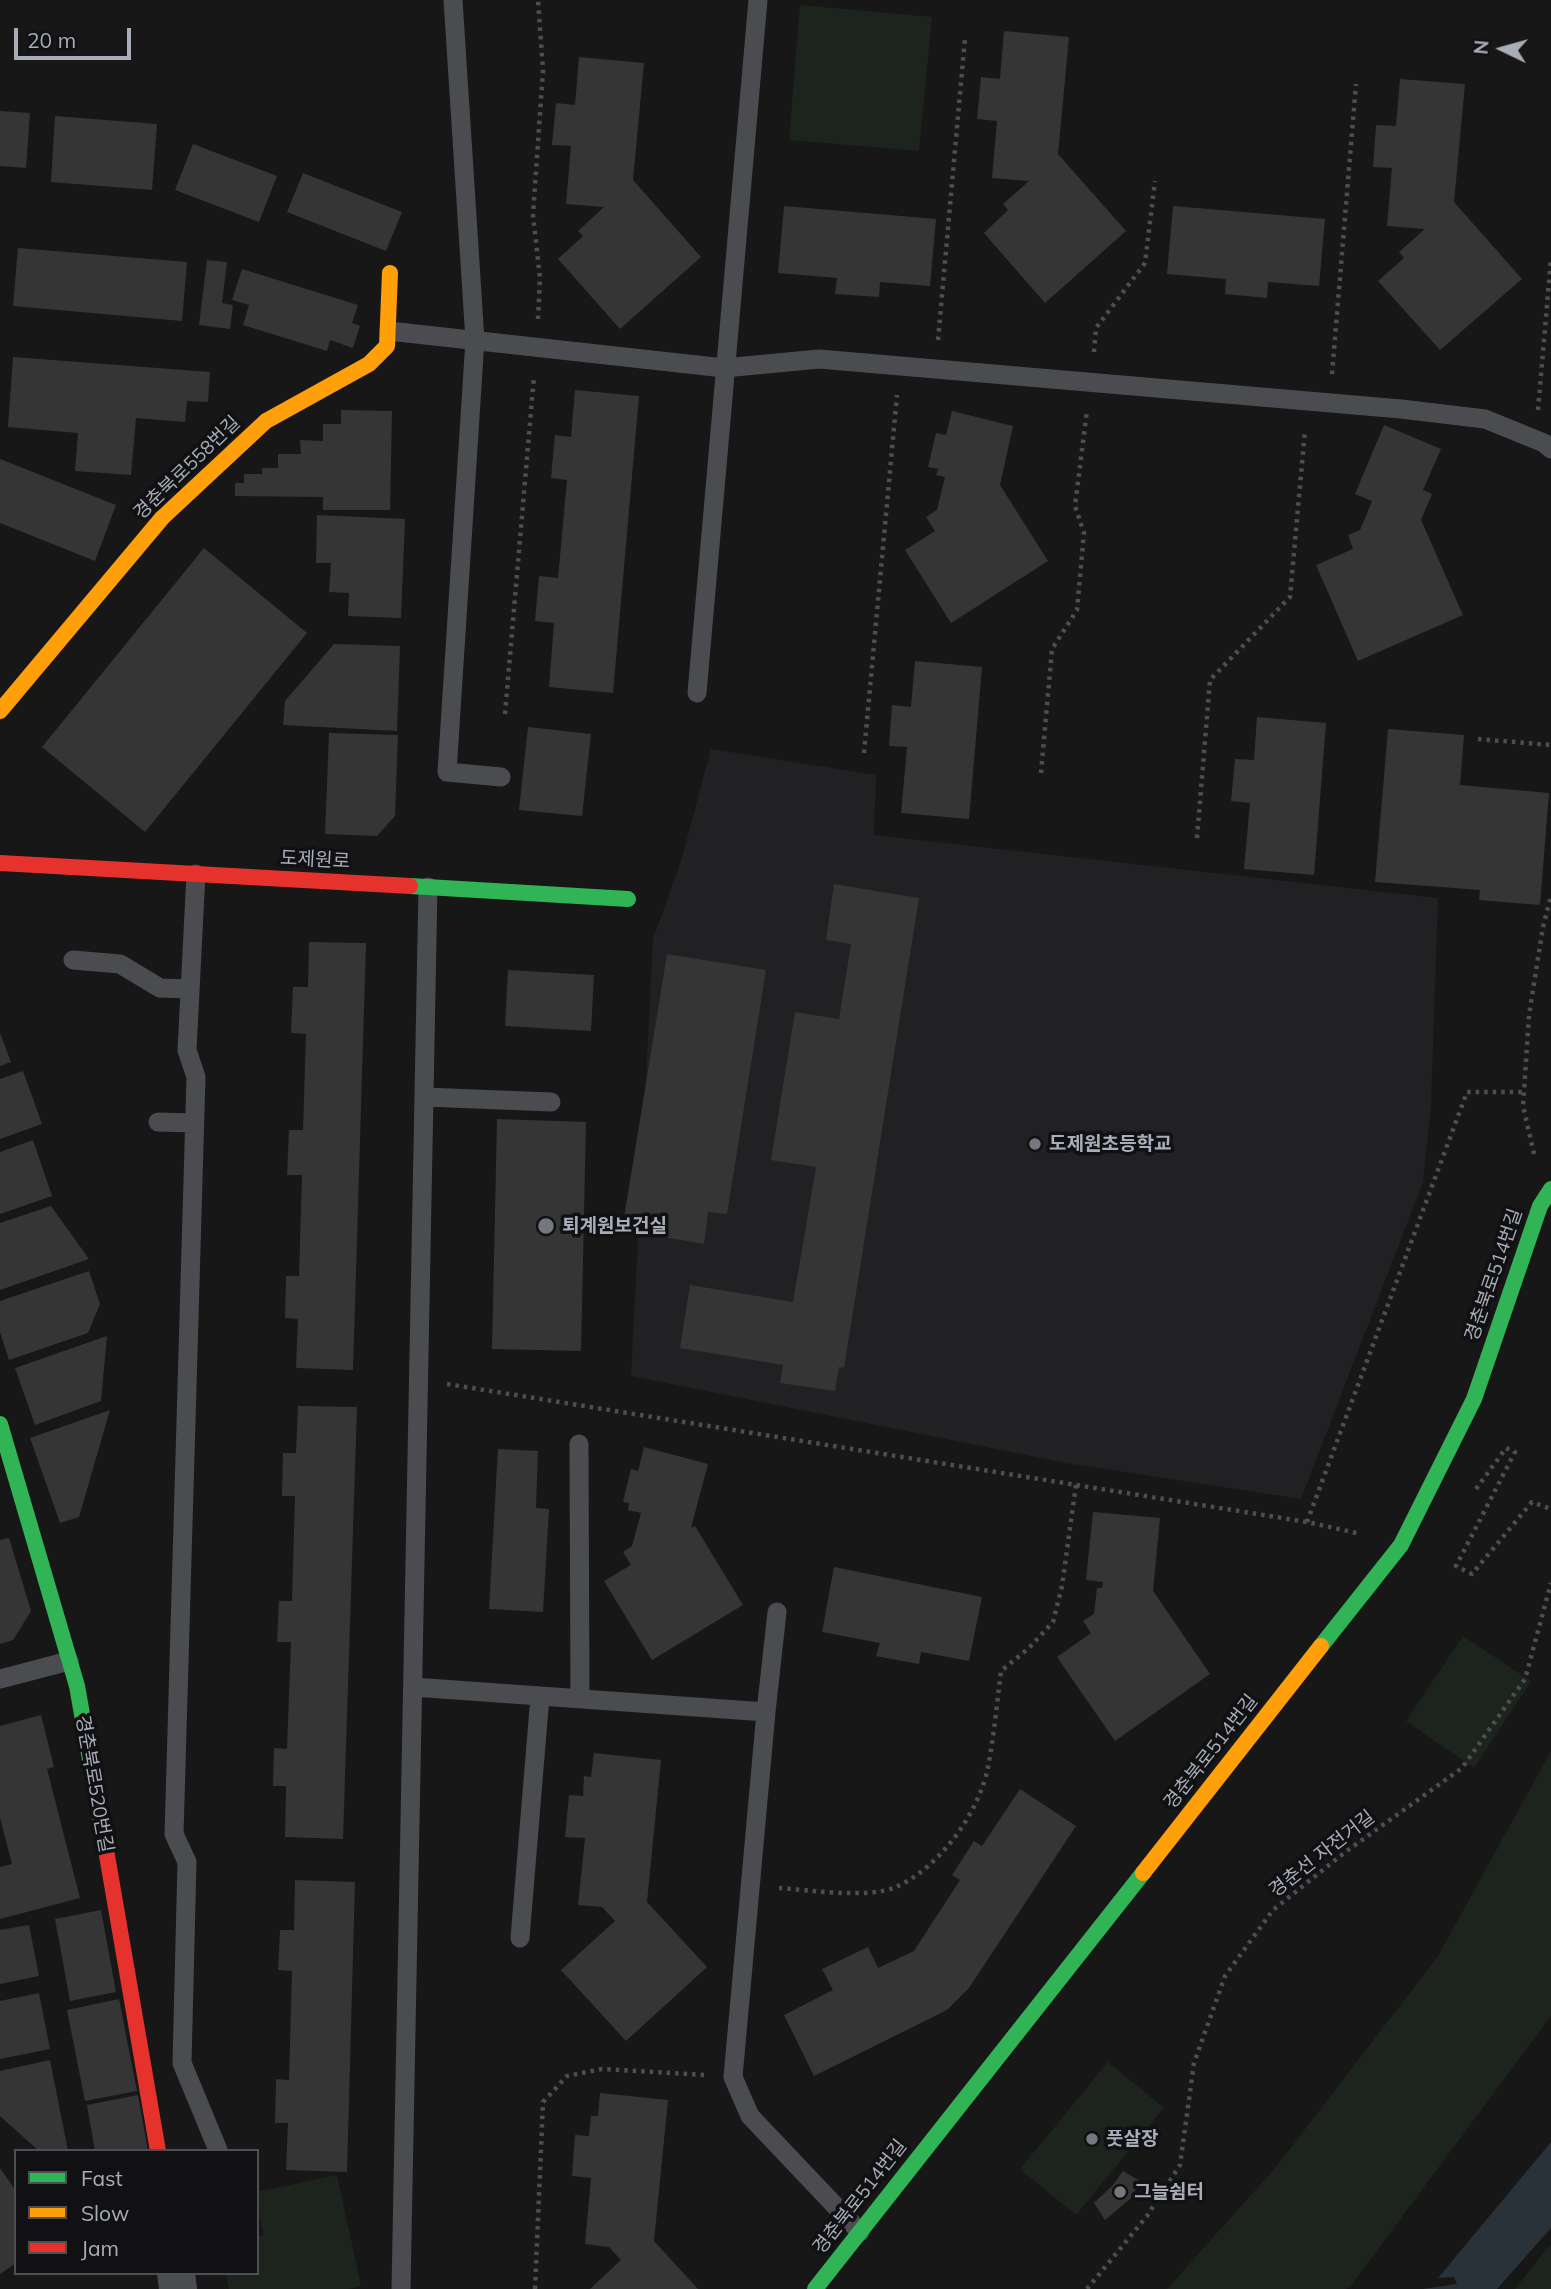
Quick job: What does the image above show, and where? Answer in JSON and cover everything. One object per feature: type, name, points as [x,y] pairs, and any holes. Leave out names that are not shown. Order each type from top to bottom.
[{"type":"street","name":"경춘북로558번길","points":[[0,711],[162,518],[266,421],[369,364],[387,346],[390,274]]},
{"type":"street","name":"도제원로","points":[[0,863],[628,899]]},
{"type":"street","name":"경춘북로514번길","points":[[815,2289],[1401,1545],[1474,1399],[1541,1206],[1551,1189]]},
{"type":"street","name":"경춘북로520번길","points":[[0,1424],[77,1686],[158,2149]]},
{"type":"lane","points":[[453,0],[475,340],[447,772],[501,777]]},
{"type":"lane","points":[[697,693],[758,0]]},
{"type":"lane","points":[[389,331],[724,368],[819,359],[1330,403],[1485,419],[1543,444]]},
{"type":"lane","points":[[196,874],[187,1051],[195,1077],[174,1834],[187,1862],[182,2063],[218,2149]]},
{"type":"lane","points":[[401,2289],[428,887]]},
{"type":"lane","points":[[74,960],[120,964],[160,988],[190,989]]},
{"type":"lane","points":[[424,1097],[551,1102]]},
{"type":"lane","points":[[158,1122],[194,1123]]},
{"type":"lane","points":[[579,1444],[580,1699]]},
{"type":"lane","points":[[777,1612],[733,2077],[750,2116],[860,2232]]},
{"type":"lane","points":[[0,1679],[69,1661]]},
{"type":"lane","points":[[413,1686],[766,1712]]},
{"type":"lane","points":[[520,1938],[540,1696]]},
{"type":"path","points":[[936,369],[965,38]]},
{"type":"path","points":[[1330,403],[1356,84]]},
{"type":"path","points":[[1041,773],[1052,649],[1077,610],[1084,533],[1075,506],[1096,328],[1145,263],[1155,181]]},
{"type":"path","points":[[1543,444],[1551,259]]},
{"type":"path","points":[[864,753],[900,366]]},
{"type":"path","points":[[1197,838],[1210,680],[1290,597],[1307,401]]},
{"type":"path","points":[[1478,739],[1551,745]]},
{"type":"path","points":[[1541,1206],[1542,1186],[1523,1107],[1529,1015],[1543,927],[1551,897]]},
{"type":"path","points":[[1307,1522],[1467,1092],[1524,1092]]},
{"type":"path","points":[[419,1380],[1307,1522],[1366,1535],[1358,1545]]},
{"type":"path","points":[[1475,1489],[1506,1448],[1515,1452],[1456,1566],[1472,1574],[1532,1502],[1551,1509]]},
{"type":"path","points":[[750,1886],[854,1894],[895,1888],[933,1863],[967,1822],[988,1770],[1001,1671],[1029,1648],[1053,1622],[1062,1586],[1076,1485]]},
{"type":"path","name":"경춘선 자전거길","points":[[1087,2289],[1147,2216],[1180,2165],[1194,2063],[1225,1976],[1273,1910],[1345,1853],[1462,1768],[1525,1679],[1551,1583]]},
{"type":"path","points":[[535,2289],[543,2102],[567,2076],[602,2069],[733,2077]]},
{"type":"path","points":[[1080,2289],[1093,2284]]},
{"type":"shaded area","points":[[800,5],[932,17],[919,151],[789,140]]},
{"type":"shaded area","name":"도제원초등학교","points":[[711,749],[876,775],[874,835],[1438,898],[1431,1106],[1423,1182],[1301,1499],[1066,1463],[631,1376],[653,939],[681,861]]},
{"type":"shaded area","points":[[1463,1636],[1531,1681],[1474,1768],[1406,1721]]},
{"type":"shaded area","points":[[1551,1751],[1551,2016],[1346,2289],[1167,2289],[1276,2167],[1438,1956]]},
{"type":"shaded area","name":"풋살장","points":[[1108,2062],[1164,2108],[1076,2215],[1020,2169]]},
{"type":"shaded area","points":[[1551,2142],[1551,2228],[1497,2289],[1423,2289],[1457,2284],[1454,2277],[1438,2278]]},
{"type":"shaded area","points":[[337,2175],[361,2286],[349,2289],[229,2289],[226,2275],[259,2275],[259,2236],[264,2235],[259,2213],[259,2192]]},
{"type":"shaded area","points":[[1551,2244],[1551,2289],[1515,2289]]},
{"type":"building","points":[[1004,31],[1069,37],[1058,154],[1126,231],[1045,303],[984,233],[1008,210],[1003,204],[1029,181],[992,178],[997,121],[977,119],[981,77],[1000,79]]},
{"type":"building","points":[[579,57],[644,63],[633,180],[701,257],[620,329],[558,259],[583,236],[578,231],[604,207],[566,204],[571,146],[552,145],[556,103],[575,105]]},
{"type":"building","points":[[1400,79],[1465,84],[1454,202],[1522,279],[1440,350],[1378,281],[1404,258],[1399,252],[1425,229],[1387,226],[1392,168],[1373,167],[1376,125],[1396,126]]},
{"type":"building","points":[[0,111],[30,113],[26,168],[0,166]]},
{"type":"building","points":[[55,116],[157,124],[152,190],[51,182]]},
{"type":"building","points":[[193,144],[277,176],[259,222],[175,190]]},
{"type":"building","points":[[303,173],[402,212],[386,251],[287,212]]},
{"type":"building","points":[[784,206],[936,219],[930,286],[880,282],[879,297],[835,294],[837,278],[778,273]]},
{"type":"building","points":[[1173,206],[1325,219],[1319,286],[1268,282],[1267,298],[1225,294],[1226,279],[1167,274]]},
{"type":"building","points":[[18,248],[187,262],[182,321],[13,306]]},
{"type":"building","points":[[207,260],[227,262],[222,303],[233,305],[230,329],[199,325]]},
{"type":"building","points":[[242,269],[358,305],[352,323],[360,326],[353,348],[330,340],[327,351],[243,325],[249,305],[232,300]]},
{"type":"building","points":[[13,357],[210,372],[208,402],[187,401],[185,422],[136,418],[131,475],[75,471],[78,433],[8,427]]},
{"type":"building","points":[[575,390],[639,396],[613,693],[549,687],[554,623],[535,621],[539,576],[558,578],[567,480],[551,478],[555,435],[571,437]]},
{"type":"building","points":[[341,410],[392,411],[390,510],[323,510],[323,497],[235,496],[235,483],[244,483],[244,474],[262,474],[262,468],[278,468],[278,454],[301,454],[300,440],[323,441],[323,424],[341,424]]},
{"type":"building","points":[[952,411],[1013,426],[1000,485],[1048,561],[951,623],[905,550],[935,531],[926,517],[937,510],[945,477],[936,475],[938,469],[928,467],[936,433],[946,435]]},
{"type":"building","points":[[1384,425],[1441,449],[1423,490],[1432,494],[1421,520],[1463,615],[1358,661],[1316,565],[1353,549],[1348,535],[1360,530],[1372,501],[1355,494]]},
{"type":"building","points":[[0,459],[116,505],[95,561],[0,523]]},
{"type":"building","points":[[317,515],[405,519],[401,618],[348,616],[349,593],[329,592],[331,563],[316,563]]},
{"type":"building","points":[[204,548],[307,633],[145,832],[42,747]]},
{"type":"building","points":[[334,644],[400,646],[397,731],[283,725],[285,701]]},
{"type":"building","points":[[915,661],[982,667],[969,819],[901,813],[907,747],[889,746],[892,705],[911,707]]},
{"type":"building","points":[[1257,717],[1326,723],[1314,875],[1244,869],[1250,803],[1231,801],[1235,759],[1254,760]]},
{"type":"building","points":[[528,727],[591,734],[582,816],[519,810]]},
{"type":"building","points":[[1388,729],[1464,735],[1460,785],[1549,793],[1540,905],[1479,900],[1480,890],[1375,882]]},
{"type":"building","points":[[329,733],[398,735],[395,816],[377,836],[325,834]]},
{"type":"building","points":[[834,884],[919,898],[844,1368],[839,1367],[835,1391],[780,1383],[783,1365],[680,1348],[690,1285],[793,1302],[816,1167],[771,1160],[795,1012],[839,1019],[851,944],[826,940]]},
{"type":"building","points":[[309,942],[366,943],[353,1370],[296,1368],[298,1319],[285,1318],[286,1276],[299,1276],[302,1175],[287,1175],[289,1130],[303,1130],[306,1034],[291,1033],[293,987],[308,987]]},
{"type":"building","points":[[667,954],[766,970],[727,1214],[708,1212],[704,1244],[622,1230]]},
{"type":"building","points":[[508,970],[594,975],[591,1031],[505,1026]]},
{"type":"building","points":[[0,1033],[11,1062],[0,1066]]},
{"type":"building","points":[[23,1071],[42,1124],[0,1139],[0,1079]]},
{"type":"building","points":[[497,1119],[586,1122],[581,1351],[492,1349]]},
{"type":"building","points":[[33,1140],[52,1196],[0,1214],[0,1152]]},
{"type":"building","points":[[51,1206],[89,1259],[0,1290],[0,1223]]},
{"type":"building","points":[[89,1271],[100,1304],[88,1333],[9,1360],[0,1332],[0,1301]]},
{"type":"building","points":[[107,1336],[101,1401],[35,1425],[15,1368]]},
{"type":"building","points":[[298,1406],[357,1407],[343,1839],[285,1837],[286,1786],[273,1786],[274,1748],[287,1749],[291,1642],[277,1642],[279,1601],[292,1601],[295,1496],[282,1496],[283,1453],[296,1453]]},
{"type":"building","points":[[110,1410],[79,1517],[60,1523],[30,1438]]},
{"type":"building","points":[[644,1447],[708,1464],[691,1528],[695,1526],[743,1605],[652,1660],[604,1581],[631,1565],[623,1552],[632,1546],[641,1513],[628,1510],[629,1503],[623,1502],[631,1469],[638,1471]]},
{"type":"building","points":[[498,1449],[538,1451],[536,1508],[549,1509],[543,1612],[489,1609]]},
{"type":"building","points":[[1093,1512],[1160,1518],[1153,1591],[1210,1674],[1115,1741],[1057,1657],[1091,1633],[1083,1621],[1094,1614],[1097,1588],[1102,1588],[1103,1582],[1086,1580]]},
{"type":"building","points":[[9,1538],[31,1611],[13,1640],[0,1644],[0,1540]]},
{"type":"building","points":[[834,1567],[982,1597],[969,1661],[921,1652],[919,1664],[876,1656],[880,1643],[822,1632]]},
{"type":"building","points":[[41,1715],[54,1767],[47,1769],[80,1898],[0,1919],[0,1867],[12,1864],[0,1818],[0,1726]]},
{"type":"building","points":[[594,1753],[661,1760],[647,1902],[707,1967],[626,2041],[561,1970],[615,1921],[602,1907],[578,1905],[585,1838],[565,1837],[569,1795],[583,1796],[584,1776],[591,1777]]},
{"type":"building","points":[[1020,1789],[1076,1826],[969,1988],[947,2010],[814,2076],[784,2015],[833,1990],[822,1969],[868,1947],[878,1968],[914,1951],[960,1880],[952,1875],[974,1841],[982,1846]]},
{"type":"building","points":[[295,1880],[355,1882],[347,2172],[286,2170],[288,2123],[275,2123],[276,2079],[289,2080],[292,1971],[278,1970],[280,1930],[294,1930]]},
{"type":"building","points":[[101,1910],[116,1992],[70,2001],[55,1919]]},
{"type":"building","points":[[29,1925],[39,1976],[0,1984],[0,1930]]},
{"type":"building","points":[[39,1993],[50,2049],[0,2059],[0,2001]]},
{"type":"building","points":[[119,1999],[137,2091],[85,2101],[67,2010]]},
{"type":"building","points":[[50,2060],[68,2149],[37,2149],[0,2116],[0,2071]]},
{"type":"building","points":[[600,2093],[668,2100],[654,2241],[698,2289],[590,2289],[621,2260],[609,2247],[585,2244],[591,2178],[572,2176],[575,2135],[589,2136],[591,2116],[598,2116]]},
{"type":"building","points":[[138,2095],[148,2149],[95,2149],[87,2105]]},
{"type":"building","points":[[0,2168],[14,2188],[14,2264],[0,2274]]},
{"type":"building","name":"그늘쉼터","points":[[1123,2171],[1140,2181],[1131,2198],[1105,2220],[1094,2203]]},
{"type":"traffic: fast","points":[[410,886],[628,899]]},
{"type":"traffic: fast","points":[[1321,1646],[1401,1545],[1474,1399],[1540,1206],[1551,1189]]},
{"type":"traffic: fast","points":[[0,1424],[77,1686],[105,1844]]},
{"type":"traffic: fast","points":[[815,2289],[1143,1873]]},
{"type":"traffic: slow","points":[[0,711],[162,518],[266,421],[369,364],[387,346],[390,273]]},
{"type":"traffic: slow","points":[[1143,1873],[1321,1646]]},
{"type":"traffic: jam","points":[[0,863],[410,886]]},
{"type":"traffic: jam","points":[[105,1844],[158,2149]]},
{"type":"place","name":"도제원초등학교","points":[[1035,1144]]},
{"type":"place","name":"퇴계원보건실","points":[[546,1226]]},
{"type":"place","name":"풋살장","points":[[1092,2139]]},
{"type":"place","name":"그늘쉼터","points":[[1120,2192]]}]
